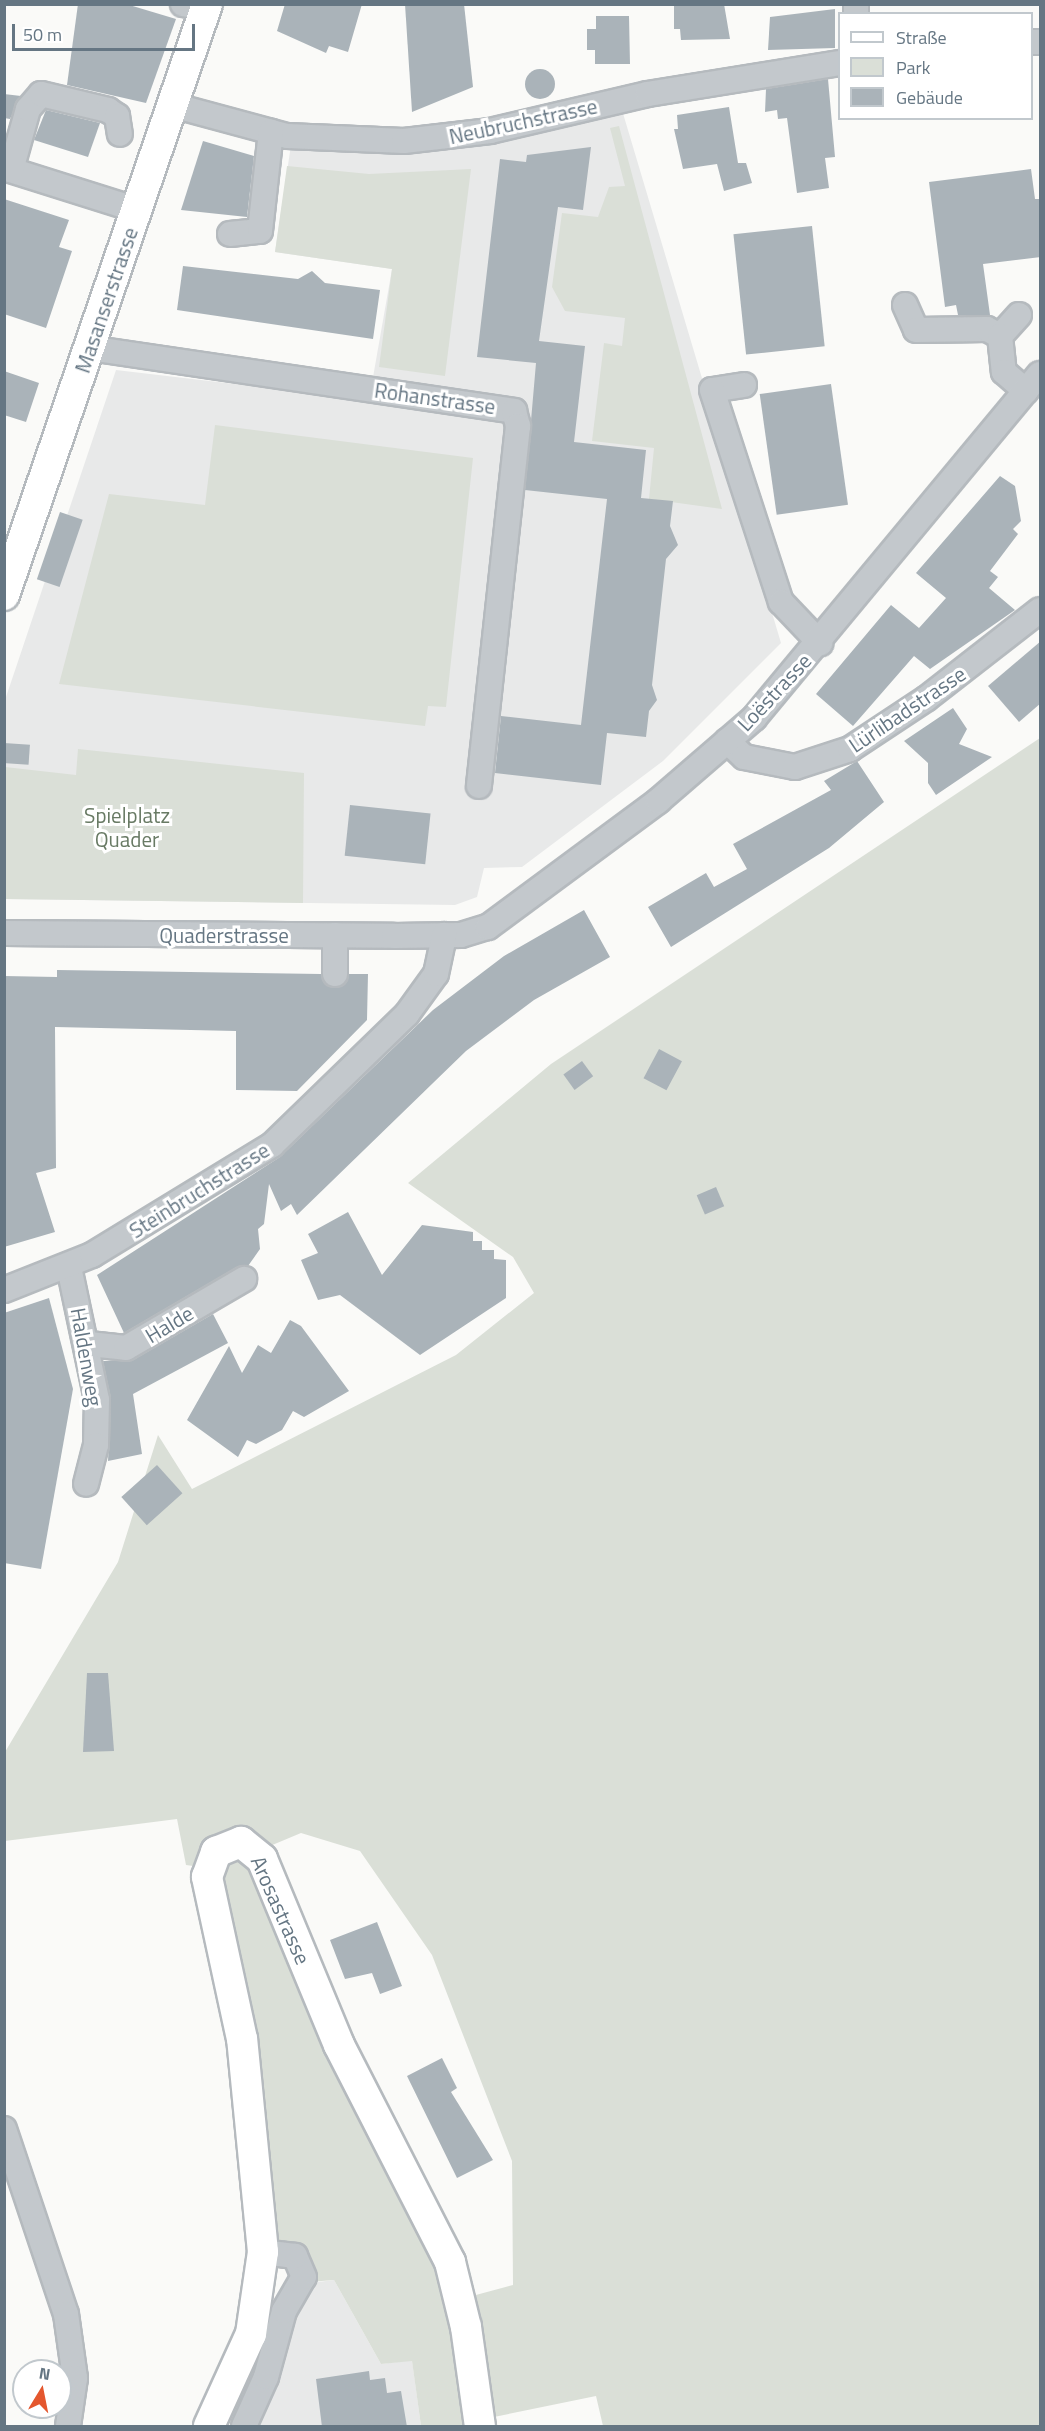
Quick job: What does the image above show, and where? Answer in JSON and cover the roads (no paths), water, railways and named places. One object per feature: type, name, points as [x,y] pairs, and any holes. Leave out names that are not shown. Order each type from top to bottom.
[{"type":"main road","name":"Masanserstrasse","points":[[4,595],[10,561],[89,348],[172,105],[198,6]]},
{"type":"main road","name":"Arosastrasse","points":[[209,2427],[251,2334],[263,2252],[242,2039],[207,1877],[211,1858],[230,1843],[250,1846],[262,1859],[339,2045],[450,2262],[480,2427]]},
{"type":"street","name":"Neubruchstrasse","points":[[172,105],[271,132],[351,142],[450,137],[648,94],[838,63]]},
{"type":"street","points":[[120,134],[117,116],[108,110],[41,94],[28,109],[8,169],[137,210]]},
{"type":"street","points":[[230,234],[260,231],[271,132]]},
{"type":"street","points":[[904,305],[916,330],[987,329],[1000,336]]},
{"type":"street","points":[[1019,315],[1000,336],[1004,372],[1033,383]]},
{"type":"street","name":"Rohanstrasse","points":[[89,348],[507,407],[514,411],[518,426],[479,786]]},
{"type":"street","name":"Loëstrasse","points":[[444,935],[475,932],[512,913],[727,741],[820,643],[1033,383]]},
{"type":"street","points":[[744,385],[712,390],[781,602],[820,643]]},
{"type":"street","name":"Lürlibadstrasse","points":[[727,741],[744,757],[795,767],[850,749],[927,698],[1041,610]]},
{"type":"street","name":"Quaderstrasse","points":[[4,933],[444,935]]},
{"type":"street","name":"Steinbruchstrasse","points":[[4,1290],[69,1267],[225,1179],[318,1106],[422,994],[436,974],[444,935]]},
{"type":"street","points":[[335,974],[336,936]]},
{"type":"street","name":"Haldenweg","points":[[69,1267],[89,1344],[98,1419],[86,1484]]},
{"type":"street","name":"Halde","points":[[89,1344],[126,1348],[244,1279]]},
{"type":"street","points":[[4,2129],[66,2314],[75,2378],[68,2427]]},
{"type":"street","points":[[244,2427],[269,2369],[284,2311],[304,2277],[295,2256],[263,2252]]},
{"type":"park label","name":"Spielplatz Quader","points":[[127,827]]}]
